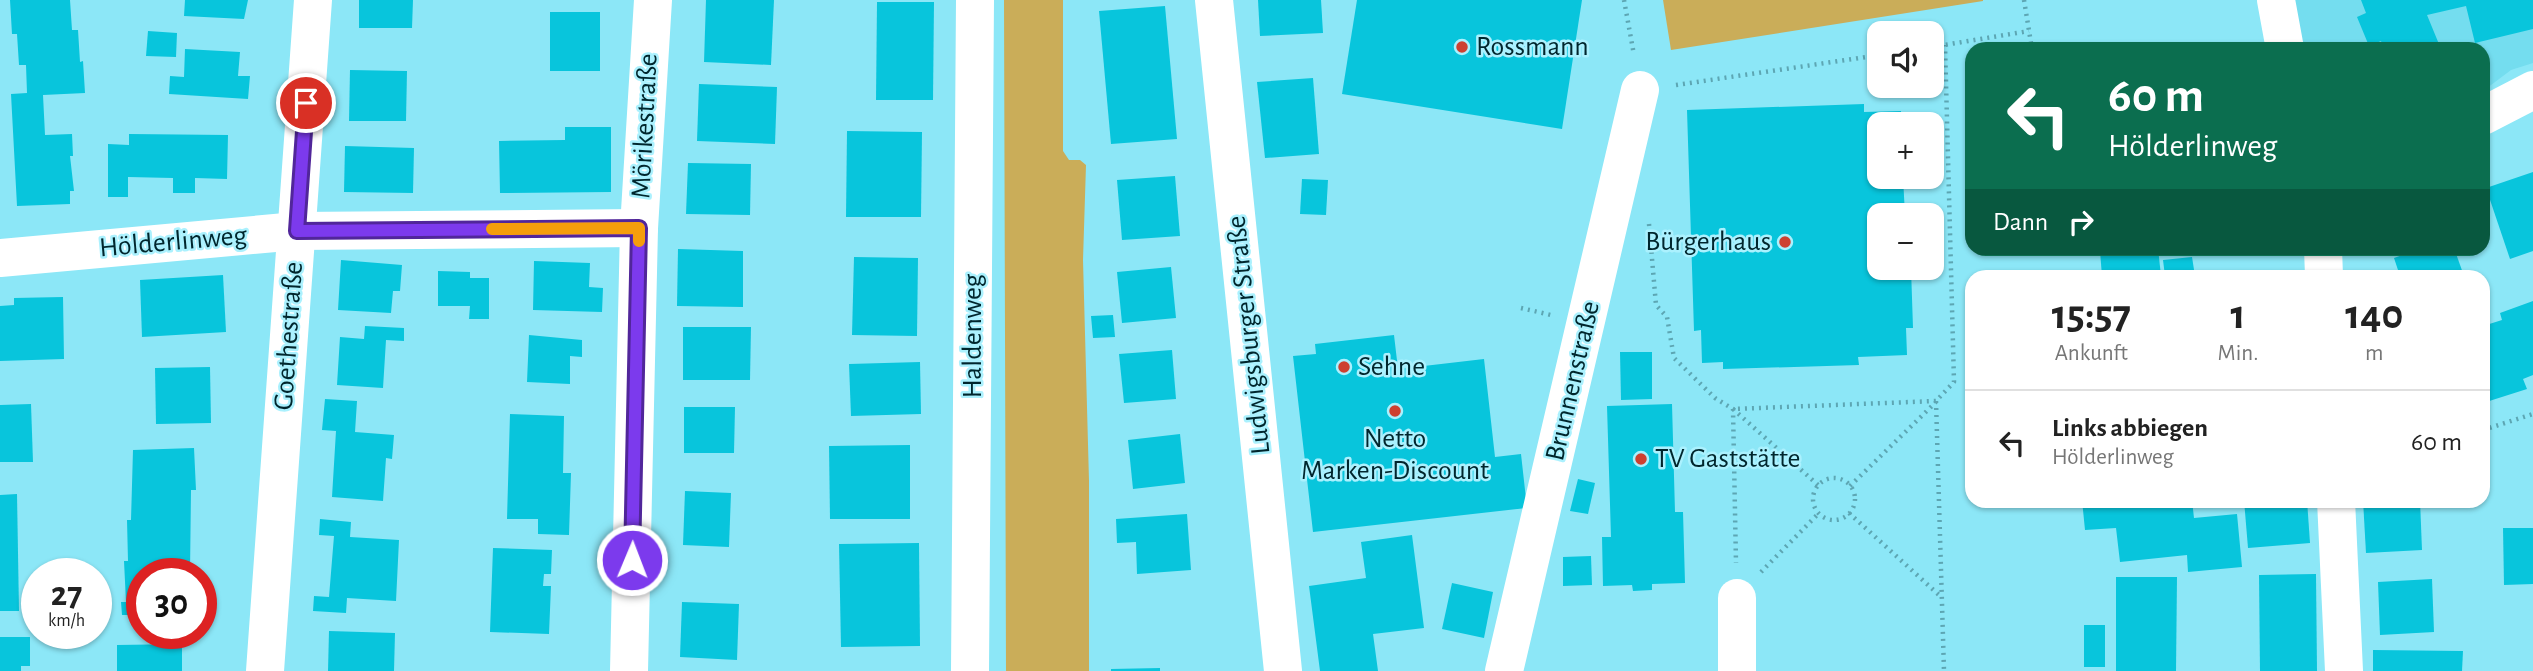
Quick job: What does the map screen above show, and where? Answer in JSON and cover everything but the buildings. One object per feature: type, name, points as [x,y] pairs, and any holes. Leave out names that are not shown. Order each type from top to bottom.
[{"type":"street","name":"Goethestraße","points":[[265,671],[313,0]]},
{"type":"street","name":"Mörikestraße","points":[[629,671],[639,228],[653,0]]},
{"type":"street","name":"Haldenweg","points":[[970,671],[975,0]]},
{"type":"street","name":"Ludwigsburger Straße","points":[[1214,0],[1283,671]]},
{"type":"street","points":[[2276,0],[2284,42]]},
{"type":"street","name":"Brunnenstraße","points":[[1504,671],[1640,90]]},
{"type":"street","points":[[2490,112],[2533,90]]},
{"type":"street","name":"Hölderlinweg","points":[[0,258],[297,231],[639,228]]},
{"type":"street","points":[[2336,508],[2344,671]]},
{"type":"street","points":[[1737,598],[1737,671]]},
{"type":"path","points":[[1624,0],[1640,90],[1867,57]]},
{"type":"path","points":[[2024,0],[2031,42]]},
{"type":"path","points":[[1850,485],[1954,382],[1945,45],[2029,31]]},
{"type":"path","points":[[1648,218],[1656,305],[1667,317],[1674,358],[1715,398],[1733,409],[1818,485]]},
{"type":"path","points":[[1733,409],[1936,401]]},
{"type":"path","points":[[1936,401],[1944,671]]},
{"type":"path","points":[[1733,409],[1737,598]]},
{"type":"path","points":[[2490,428],[2533,414]]},
{"type":"path","points":[[1837,478],[1850,485],[1855,498],[1849,513],[1833,520],[1819,513],[1814,504],[1814,492],[1818,485],[1837,478]]},
{"type":"path","points":[[1737,598],[1819,513]]},
{"type":"path","points":[[1849,513],[1941,596]]},
{"type":"shaded area","points":[[1004,0],[1063,0],[1063,151],[1069,160],[1080,160],[1086,165],[1083,260],[1089,481],[1089,671],[1006,671]]},
{"type":"shaded area","points":[[1663,0],[1983,0],[1983,1],[1671,50]]},
{"type":"shaded area","points":[[2291,0],[2533,0],[2533,63],[2511,70],[2490,86],[2490,42],[2300,42]]},
{"type":"slow traffic","points":[[492,229],[639,228],[639,241]]},
{"type":"place","name":"Rossmann","points":[[1462,47]]},
{"type":"place","name":"Bürgerhaus","points":[[1785,242]]},
{"type":"place","name":"Sehne","points":[[1344,367]]},
{"type":"place","name":"Netto Marken-Discount","points":[[1395,411]]},
{"type":"place","name":"TV Gaststätte","points":[[1641,459]]},
{"type":"route","points":[[306,103],[297,231],[639,228],[632,560]]}]
